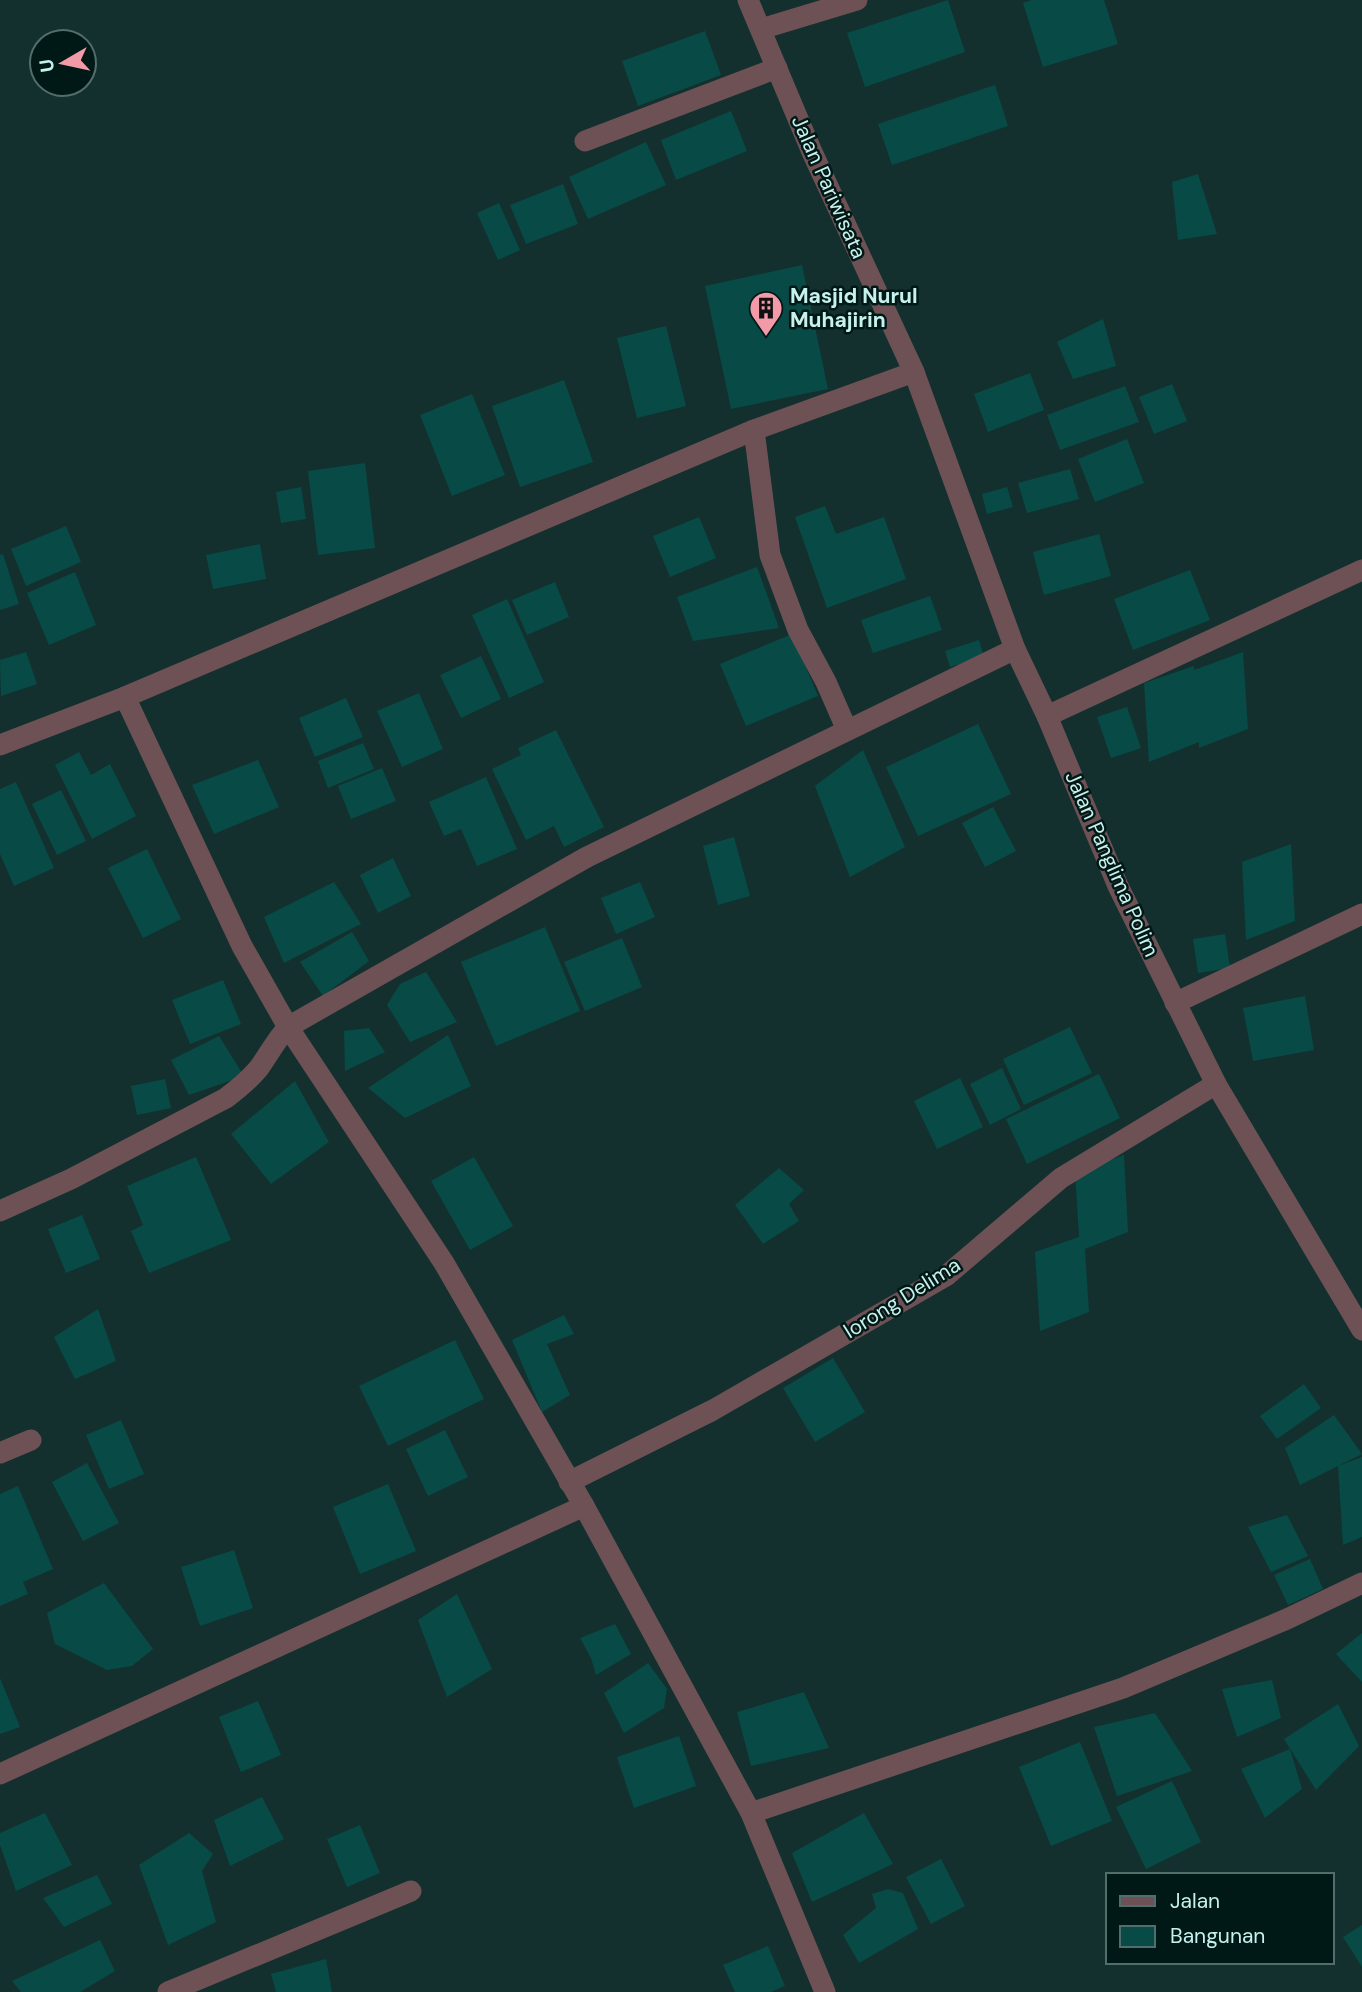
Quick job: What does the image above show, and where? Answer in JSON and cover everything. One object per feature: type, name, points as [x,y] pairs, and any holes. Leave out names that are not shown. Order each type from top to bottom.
[{"type":"street","name":"Jalan Pariwisata","points":[[748,0],[812,152],[914,372]]},
{"type":"street","points":[[761,29],[857,0]]},
{"type":"street","points":[[585,141],[777,68]]},
{"type":"street","points":[[0,745],[125,697],[754,430],[914,372]]},
{"type":"street","name":"Jalan Panglima Polim","points":[[914,372],[1015,649],[1118,886],[1216,1084],[1362,1330]]},
{"type":"street","points":[[754,430],[770,555],[798,630],[826,682],[847,730]]},
{"type":"street","points":[[1046,716],[1362,570]]},
{"type":"street","points":[[0,1211],[71,1179],[226,1098],[260,1066],[275,1041],[288,1027],[587,857],[1015,649]]},
{"type":"street","points":[[125,697],[242,946],[288,1027],[444,1263],[584,1506],[751,1813],[825,1992]]},
{"type":"street","points":[[1175,1003],[1362,915]]},
{"type":"street","name":"lorong Delima","points":[[569,1482],[713,1410],[946,1276],[1061,1178],[1216,1084]]},
{"type":"street","points":[[0,1453],[31,1440]]},
{"type":"street","points":[[0,1774],[584,1506]]},
{"type":"street","points":[[751,1813],[1123,1688],[1287,1619],[1362,1583]]},
{"type":"street","points":[[168,1992],[411,1891]]},
{"type":"building","points":[[948,0],[965,52],[865,87],[847,33]]},
{"type":"building","points":[[1032,0],[1104,0],[1118,44],[1043,67],[1023,3]]},
{"type":"building","points":[[705,31],[721,75],[638,106],[622,61]]},
{"type":"building","points":[[995,85],[1008,126],[892,165],[878,124]]},
{"type":"building","points":[[731,111],[747,151],[676,180],[661,140]]},
{"type":"building","points":[[646,142],[666,185],[588,219],[569,177]]},
{"type":"building","points":[[1198,174],[1217,234],[1178,240],[1172,182]]},
{"type":"building","points":[[563,184],[578,224],[526,244],[510,205]]},
{"type":"building","points":[[499,203],[520,250],[498,260],[477,213]]},
{"type":"building","name":"Masjid Nurul Muhajirin","points":[[802,265],[828,389],[731,409],[705,286]]},
{"type":"building","points":[[1103,319],[1116,366],[1073,379],[1057,342]]},
{"type":"building","points":[[666,326],[686,406],[637,418],[617,338]]},
{"type":"building","points":[[1030,373],[1044,410],[988,432],[974,394]]},
{"type":"building","points":[[564,380],[593,462],[520,487],[492,406]]},
{"type":"building","points":[[1172,384],[1187,421],[1154,434],[1139,397]]},
{"type":"building","points":[[1125,386],[1139,422],[1060,450],[1047,415]]},
{"type":"building","points":[[472,394],[505,475],[452,496],[420,415]]},
{"type":"building","points":[[1127,439],[1144,483],[1095,502],[1078,459]]},
{"type":"building","points":[[365,463],[375,548],[318,555],[308,471]]},
{"type":"building","points":[[1070,469],[1079,499],[1027,513],[1018,483]]},
{"type":"building","points":[[301,487],[306,519],[281,523],[276,492]]},
{"type":"building","points":[[1007,487],[1013,507],[987,514],[982,494]]},
{"type":"building","points":[[825,506],[836,534],[884,517],[906,579],[827,608],[795,517]]},
{"type":"building","points":[[699,517],[716,558],[670,577],[653,536]]},
{"type":"building","points":[[66,526],[81,562],[26,586],[11,549]]},
{"type":"building","points":[[1099,534],[1111,576],[1044,595],[1033,552]]},
{"type":"building","points":[[260,544],[266,579],[213,589],[206,555]]},
{"type":"building","points":[[3,554],[19,604],[0,610],[0,555]]},
{"type":"building","points":[[757,567],[779,628],[693,641],[677,597]]},
{"type":"building","points":[[1190,570],[1210,620],[1133,650],[1114,599]]},
{"type":"building","points":[[75,572],[96,625],[49,645],[27,593]]},
{"type":"building","points":[[555,582],[569,617],[527,635],[512,600]]},
{"type":"building","points":[[930,596],[942,630],[873,653],[861,620]]},
{"type":"building","points":[[507,599],[544,682],[509,698],[472,615]]},
{"type":"building","points":[[792,634],[818,696],[746,726],[720,664]]},
{"type":"building","points":[[979,640],[984,657],[950,667],[945,651]]},
{"type":"building","points":[[26,652],[37,684],[1,696],[0,660]]},
{"type":"building","points":[[1243,652],[1248,729],[1199,748],[1199,742],[1149,762],[1144,683],[1194,666],[1194,670]]},
{"type":"building","points":[[481,656],[501,699],[461,718],[440,675]]},
{"type":"building","points":[[419,693],[443,749],[402,767],[377,711]]},
{"type":"building","points":[[346,698],[363,737],[315,757],[299,718]]},
{"type":"building","points":[[1127,707],[1141,748],[1111,758],[1097,717]]},
{"type":"building","points":[[978,724],[1011,794],[918,836],[886,767]]},
{"type":"building","points":[[556,730],[604,827],[564,847],[554,826],[526,840],[492,769],[521,755],[518,748]]},
{"type":"building","points":[[363,743],[374,769],[328,788],[318,761]]},
{"type":"building","points":[[863,750],[905,847],[850,877],[815,786]]},
{"type":"building","points":[[79,752],[91,775],[110,764],[136,816],[92,839],[55,765]]},
{"type":"building","points":[[258,760],[279,807],[214,834],[192,785]]},
{"type":"building","points":[[382,768],[396,801],[351,819],[338,786]]},
{"type":"building","points":[[486,777],[517,849],[477,866],[461,829],[444,836],[429,802]]},
{"type":"building","points":[[16,782],[54,868],[14,886],[0,854],[0,789]]},
{"type":"building","points":[[61,790],[86,841],[57,855],[32,804]]},
{"type":"building","points":[[993,807],[1016,851],[985,867],[962,823]]},
{"type":"building","points":[[734,837],[750,896],[718,905],[703,846]]},
{"type":"building","points":[[1291,844],[1295,921],[1246,940],[1242,862]]},
{"type":"building","points":[[147,849],[181,919],[143,938],[108,868]]},
{"type":"building","points":[[393,858],[411,896],[378,913],[360,875]]},
{"type":"building","points":[[334,882],[361,924],[284,963],[264,917]]},
{"type":"building","points":[[640,882],[655,917],[616,934],[601,898]]},
{"type":"building","points":[[545,927],[580,1011],[496,1046],[461,962]]},
{"type":"building","points":[[352,932],[369,961],[323,996],[300,962]]},
{"type":"building","points":[[1225,934],[1230,968],[1198,973],[1193,939]]},
{"type":"building","points":[[622,938],[642,987],[585,1011],[564,962]]},
{"type":"building","points":[[426,972],[457,1022],[410,1042],[387,1005],[400,984]]},
{"type":"building","points":[[223,980],[241,1024],[190,1044],[172,1000]]},
{"type":"building","points":[[1305,996],[1314,1050],[1253,1061],[1243,1008]]},
{"type":"building","points":[[1070,1027],[1092,1073],[1024,1105],[1003,1059]]},
{"type":"building","points":[[369,1028],[385,1052],[345,1071],[344,1031]]},
{"type":"building","points":[[448,1035],[471,1086],[405,1118],[368,1088]]},
{"type":"building","points":[[219,1036],[244,1076],[189,1095],[171,1060]]},
{"type":"building","points":[[1002,1068],[1021,1109],[990,1125],[970,1084]]},
{"type":"building","points":[[1099,1074],[1120,1118],[1027,1164],[1006,1119]]},
{"type":"building","points":[[960,1078],[983,1127],[937,1149],[914,1101]]},
{"type":"building","points":[[165,1079],[171,1108],[137,1115],[131,1086]]},
{"type":"building","points":[[295,1081],[329,1142],[271,1184],[231,1134]]},
{"type":"building","points":[[1124,1155],[1128,1232],[1085,1249],[1089,1312],[1040,1331],[1035,1252],[1079,1237],[1075,1172]]},
{"type":"building","points":[[196,1157],[231,1240],[149,1273],[131,1231],[143,1225],[127,1186]]},
{"type":"building","points":[[474,1157],[513,1226],[470,1250],[431,1181]]},
{"type":"building","points":[[779,1168],[804,1190],[789,1204],[799,1221],[763,1244],[735,1205]]},
{"type":"building","points":[[82,1215],[100,1259],[66,1273],[48,1229]]},
{"type":"building","points":[[98,1309],[116,1361],[75,1379],[54,1337]]},
{"type":"building","points":[[564,1315],[574,1334],[547,1344],[570,1395],[542,1412],[512,1340]]},
{"type":"building","points":[[455,1340],[484,1399],[388,1446],[359,1386]]},
{"type":"building","points":[[833,1358],[865,1412],[815,1442],[783,1388]]},
{"type":"building","points":[[1304,1384],[1321,1408],[1277,1439],[1260,1416]]},
{"type":"building","points":[[1334,1415],[1362,1454],[1300,1485],[1285,1448]]},
{"type":"building","points":[[121,1420],[144,1474],[109,1489],[86,1435]]},
{"type":"building","points":[[445,1430],[468,1477],[428,1496],[406,1449]]},
{"type":"building","points":[[1362,1457],[1362,1537],[1343,1545],[1338,1466]]},
{"type":"building","points":[[87,1463],[119,1523],[83,1541],[52,1482]]},
{"type":"building","points":[[388,1484],[416,1551],[360,1574],[333,1507]]},
{"type":"building","points":[[18,1486],[53,1569],[23,1582],[28,1594],[0,1606],[0,1494]]},
{"type":"building","points":[[1287,1515],[1308,1556],[1271,1572],[1248,1527]]},
{"type":"building","points":[[234,1550],[253,1608],[200,1626],[181,1567]]},
{"type":"building","points":[[1310,1559],[1323,1589],[1288,1605],[1274,1575]]},
{"type":"building","points":[[104,1583],[153,1649],[132,1666],[107,1670],[55,1644],[47,1613]]},
{"type":"building","points":[[457,1594],[492,1669],[447,1697],[418,1620]]},
{"type":"building","points":[[615,1624],[631,1654],[596,1675],[591,1658],[580,1638]]},
{"type":"building","points":[[1362,1633],[1362,1682],[1336,1654]]},
{"type":"building","points":[[648,1663],[667,1689],[664,1708],[624,1733],[604,1693]]},
{"type":"building","points":[[0,1678],[20,1727],[0,1734]]},
{"type":"building","points":[[1272,1680],[1281,1718],[1237,1737],[1222,1689]]},
{"type":"building","points":[[804,1692],[829,1748],[751,1766],[737,1712]]},
{"type":"building","points":[[258,1701],[281,1755],[241,1772],[219,1717]]},
{"type":"building","points":[[1338,1704],[1359,1746],[1316,1790],[1284,1739]]},
{"type":"building","points":[[1155,1713],[1192,1771],[1117,1796],[1094,1727]]},
{"type":"building","points":[[679,1736],[696,1786],[634,1808],[617,1757]]},
{"type":"building","points":[[1080,1742],[1112,1821],[1051,1846],[1019,1767]]},
{"type":"building","points":[[1290,1749],[1302,1789],[1265,1818],[1241,1769]]},
{"type":"building","points":[[1172,1781],[1201,1842],[1146,1869],[1116,1807]]},
{"type":"building","points":[[262,1797],[284,1839],[230,1866],[214,1820]]},
{"type":"building","points":[[45,1813],[72,1865],[16,1891],[0,1845],[0,1833]]},
{"type":"building","points":[[864,1813],[893,1864],[812,1902],[792,1853]]},
{"type":"building","points":[[360,1825],[380,1873],[347,1887],[327,1839]]},
{"type":"building","points":[[189,1833],[213,1854],[202,1871],[216,1922],[168,1945],[139,1865]]},
{"type":"building","points":[[941,1859],[965,1906],[931,1924],[906,1877]]},
{"type":"building","points":[[97,1875],[112,1904],[64,1927],[43,1898]]},
{"type":"building","points":[[888,1889],[903,1893],[918,1929],[859,1963],[843,1935],[876,1908],[872,1894]]},
{"type":"building","points":[[1362,1925],[1362,1967],[1343,1937]]},
{"type":"building","points":[[100,1940],[115,1971],[80,1992],[21,1992],[12,1981]]},
{"type":"building","points":[[768,1946],[785,1986],[771,1992],[735,1992],[723,1965]]},
{"type":"building","points":[[326,1959],[332,1992],[276,1992],[271,1974]]},
{"type":"place","name":"Masjid Nurul Muhajirin","points":[[766,338]]}]
